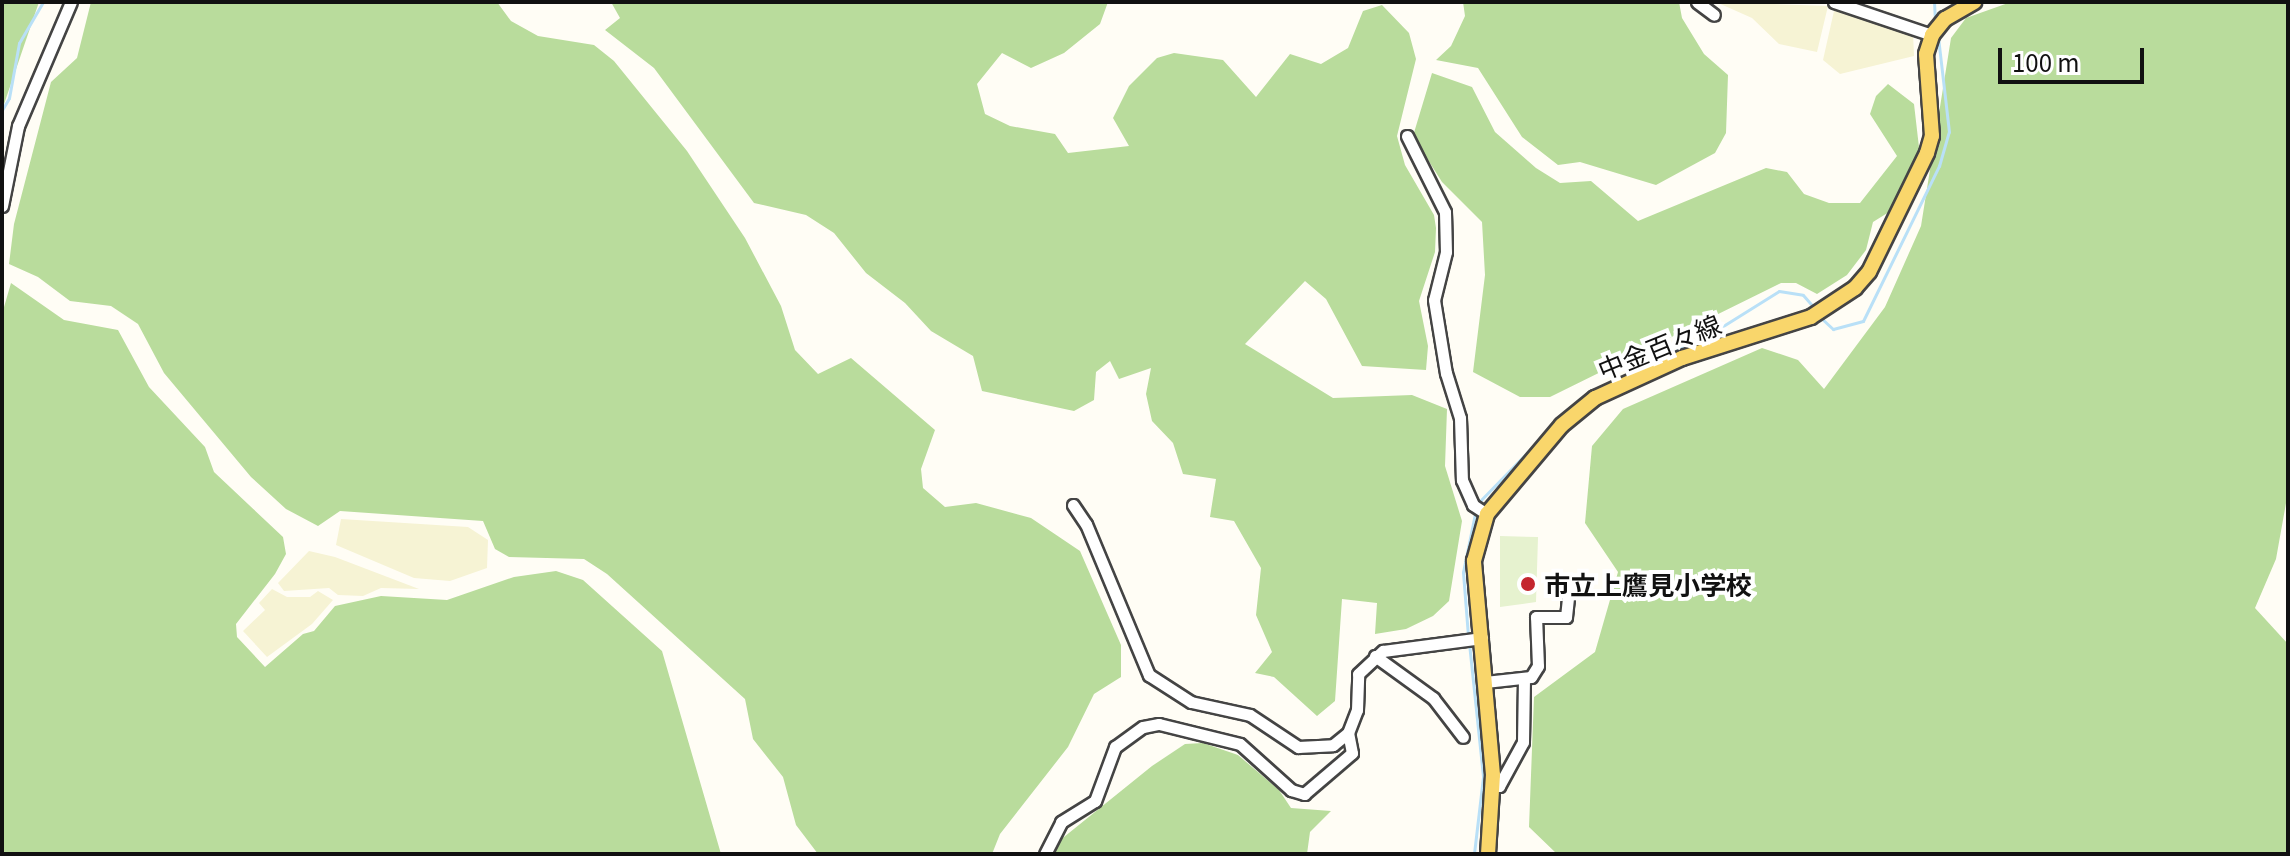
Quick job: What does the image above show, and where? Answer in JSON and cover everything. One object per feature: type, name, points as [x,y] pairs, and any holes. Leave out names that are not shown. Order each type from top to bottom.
[{"type":"main road","points":[[1932,35],[1945,19],[1974,2]]},
{"type":"main road","name":"中金百々線","points":[[1488,854],[1493,786],[1474,561],[1481,510],[1562,425],[1595,398],[1682,358],[1818,314],[1869,272],[1927,153],[1932,136],[1926,54],[1932,35]]},
{"type":"street","points":[[2,206],[18,126],[71,2]]},
{"type":"street","points":[[1699,2],[1714,15]]},
{"type":"street","points":[[1834,2],[1932,35]]},
{"type":"street","points":[[1407,136],[1445,212],[1446,252],[1434,300],[1446,373],[1460,418],[1462,480],[1481,510]]},
{"type":"street","points":[[1073,505],[1086,524],[1149,675],[1191,702],[1250,715],[1298,747],[1333,745],[1348,733],[1357,710],[1358,674],[1375,656],[1397,646],[1479,638]]},
{"type":"street","points":[[1485,682],[1524,678],[1538,666],[1536,617],[1566,617],[1569,586]]},
{"type":"street","points":[[1375,656],[1433,698],[1463,737]]},
{"type":"street","points":[[1493,786],[1499,786],[1523,742],[1524,678]]},
{"type":"street","points":[[1045,854],[1061,822],[1095,801],[1115,747],[1143,727],[1159,724],[1240,744],[1297,793],[1311,792],[1336,762],[1352,753],[1348,733]]},
{"type":"shaded area","points":[[1716,2],[1828,6],[1817,52],[1779,44],[1752,18]]},
{"type":"shaded area","points":[[1834,11],[1913,33],[1914,56],[1840,74],[1823,60]]},
{"type":"shaded area","points":[[341,519],[468,527],[488,540],[487,568],[450,581],[414,578],[336,545]]},
{"type":"shaded area","points":[[309,551],[335,557],[419,589],[381,588],[363,596],[338,595],[329,588],[284,591],[278,583]]},
{"type":"shaded area","points":[[272,589],[287,597],[310,597],[318,591],[333,600],[312,624],[267,657],[243,631],[265,610],[259,603]]},
{"type":"green space","points":[[2,2],[39,2],[2,110]]},
{"type":"green space","points":[[91,2],[497,2],[511,21],[538,36],[594,45],[614,61],[687,151],[745,238],[781,306],[795,350],[818,374],[851,358],[935,430],[921,469],[923,488],[945,507],[976,503],[1031,518],[1080,551],[1121,645],[1121,677],[1094,694],[1068,747],[1000,834],[992,854],[818,854],[796,825],[783,777],[753,739],[745,699],[607,574],[584,559],[509,557],[495,549],[483,521],[340,511],[318,526],[286,509],[251,477],[164,373],[138,324],[111,306],[70,301],[38,277],[9,264],[14,224],[51,82],[77,58]]},
{"type":"green space","points":[[611,2],[1108,2],[1100,24],[1064,53],[1031,68],[1002,53],[977,84],[985,114],[1010,126],[1055,134],[1068,153],[1129,146],[1113,118],[1129,86],[1157,58],[1174,53],[1223,60],[1256,97],[1290,54],[1321,64],[1348,48],[1363,11],[1382,5],[1409,33],[1416,59],[1397,136],[1405,165],[1434,215],[1436,228],[1435,252],[1419,301],[1428,346],[1426,370],[1362,366],[1326,299],[1305,281],[1245,344],[1333,398],[1412,395],[1447,409],[1445,466],[1462,521],[1449,601],[1433,616],[1406,629],[1375,634],[1377,603],[1342,599],[1335,701],[1317,716],[1274,677],[1255,673],[1272,652],[1256,615],[1261,568],[1234,521],[1210,517],[1216,479],[1183,474],[1173,443],[1152,421],[1146,394],[1151,368],[1119,379],[1110,361],[1096,372],[1094,400],[1074,411],[982,391],[973,356],[931,331],[905,303],[866,273],[834,233],[806,215],[754,203],[654,68],[605,30],[620,18]]},
{"type":"green space","points":[[1463,2],[1679,2],[1682,18],[1704,54],[1728,75],[1726,133],[1715,153],[1656,185],[1580,162],[1558,165],[1522,137],[1478,68],[1436,60],[1451,46],[1465,16]]},
{"type":"green space","points":[[2011,2],[2288,2],[2288,492],[2276,559],[2255,608],[2288,644],[2288,854],[1557,854],[1529,827],[1534,697],[1595,652],[1618,572],[1585,523],[1592,446],[1623,409],[1762,348],[1798,360],[1824,389],[1885,307],[1921,226],[1951,38],[1966,18]]},
{"type":"green space","points":[[1432,73],[1472,87],[1495,132],[1536,168],[1560,183],[1591,181],[1638,221],[1766,168],[1787,172],[1804,194],[1829,203],[1860,203],[1897,156],[1870,114],[1876,96],[1888,84],[1914,104],[1920,156],[1889,212],[1873,222],[1866,250],[1847,275],[1817,294],[1796,283],[1781,283],[1550,397],[1520,397],[1473,372],[1485,275],[1482,222],[1442,182],[1413,136]]},
{"type":"green space","points":[[11,283],[64,320],[118,330],[149,387],[205,447],[214,472],[283,537],[286,554],[275,574],[236,624],[237,637],[265,667],[303,634],[314,631],[335,606],[381,596],[447,600],[514,577],[556,571],[583,580],[662,651],[721,854],[2,854],[2,314]]},
{"type":"green space","points":[[1500,536],[1538,537],[1536,602],[1500,607]]},
{"type":"green space","points":[[1203,743],[1238,755],[1279,790],[1291,808],[1331,811],[1310,832],[1307,854],[1052,854],[1059,841],[1152,766],[1185,744]]},
{"type":"waterway","points":[[2,110],[9,98],[19,43],[43,2]]},
{"type":"waterway","points":[[1934,2],[1935,22]]},
{"type":"waterway","points":[[1820,317],[1833,329],[1863,321],[1939,166],[1949,132],[1938,37]]},
{"type":"waterway","points":[[1612,383],[1715,331],[1779,291],[1803,295],[1816,310]]},
{"type":"waterway","points":[[1468,636],[1463,572],[1477,504],[1551,428]]},
{"type":"waterway","points":[[1469,643],[1483,777],[1474,854]]},
{"type":"place","name":"市立上鷹見小学校","points":[[1528,584]]}]
